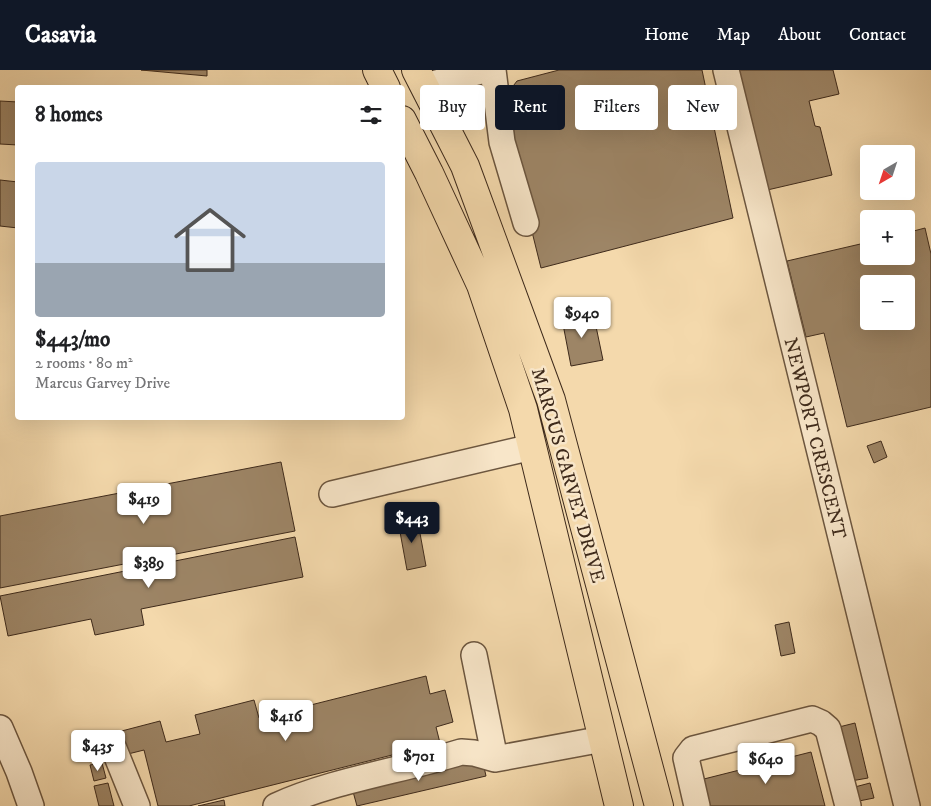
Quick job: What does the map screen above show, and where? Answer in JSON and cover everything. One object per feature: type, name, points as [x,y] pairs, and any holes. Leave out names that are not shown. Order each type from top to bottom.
[{"type":"highway","points":[[377,70],[384,85]]},
{"type":"highway","name":"MARCUS GARVEY DRIVE","points":[[421,78],[465,166],[552,400],[659,806]]},
{"type":"highway","name":"MARCUS GARVEY DRIVE","points":[[405,126],[481,285],[523,409],[619,806]]},
{"type":"street","points":[[421,78],[485,70]]},
{"type":"street","points":[[493,70],[502,142],[526,223]]},
{"type":"street","name":"NEWPORT CRESCENT","points":[[726,70],[907,806]]},
{"type":"street","points":[[332,494],[532,447]]},
{"type":"street","points":[[474,655],[495,759]]},
{"type":"street","points":[[697,806],[686,758],[693,749],[812,719],[828,728],[848,806]]},
{"type":"street","points":[[0,729],[10,772],[31,806]]},
{"type":"street","points":[[276,806],[360,778],[461,752],[474,753],[495,759],[603,738]]},
{"type":"street","points":[[114,749],[137,806]]},
{"type":"building","points":[[141,70],[207,70],[207,76]]},
{"type":"building","points":[[559,70],[702,70],[705,85],[668,85],[668,130],[715,130],[733,218],[541,268],[507,130],[565,130],[565,85],[514,85],[517,81]]},
{"type":"building","points":[[733,70],[833,70],[839,94],[809,101],[815,126],[820,127],[832,175],[763,191]]},
{"type":"building","points":[[0,101],[15,102],[15,145],[0,144]]},
{"type":"building","points":[[0,180],[15,182],[15,228],[0,226]]},
{"type":"building","points":[[925,228],[931,254],[931,407],[847,427],[824,333],[806,337],[787,261],[860,244],[860,265],[915,265],[915,231]]},
{"type":"building","points":[[593,312],[603,360],[571,366],[562,319]]},
{"type":"building","points":[[881,441],[887,457],[874,463],[867,446]]},
{"type":"building","points":[[281,462],[295,531],[0,588],[0,516]]},
{"type":"building","points":[[417,517],[426,566],[407,570],[398,521]]},
{"type":"building","points":[[295,537],[303,577],[141,609],[144,625],[95,635],[91,619],[8,636],[0,596]]},
{"type":"building","points":[[789,622],[795,653],[781,656],[775,625]]},
{"type":"building","points":[[426,676],[430,694],[445,690],[453,722],[436,727],[440,743],[189,806],[158,806],[144,750],[120,756],[114,733],[160,721],[166,742],[200,734],[195,715],[254,700],[259,718]]},
{"type":"building","points":[[855,723],[868,778],[851,781],[839,727]]},
{"type":"building","points":[[811,752],[825,806],[702,806],[696,781]]},
{"type":"building","points":[[482,758],[486,776],[357,806],[352,788]]},
{"type":"building","points":[[102,763],[106,778],[94,781],[90,765]]},
{"type":"building","points":[[108,783],[114,806],[99,806],[94,786]]},
{"type":"building","points":[[870,783],[874,798],[854,802],[851,788]]},
{"type":"building","points":[[224,800],[225,806],[198,806]]}]
